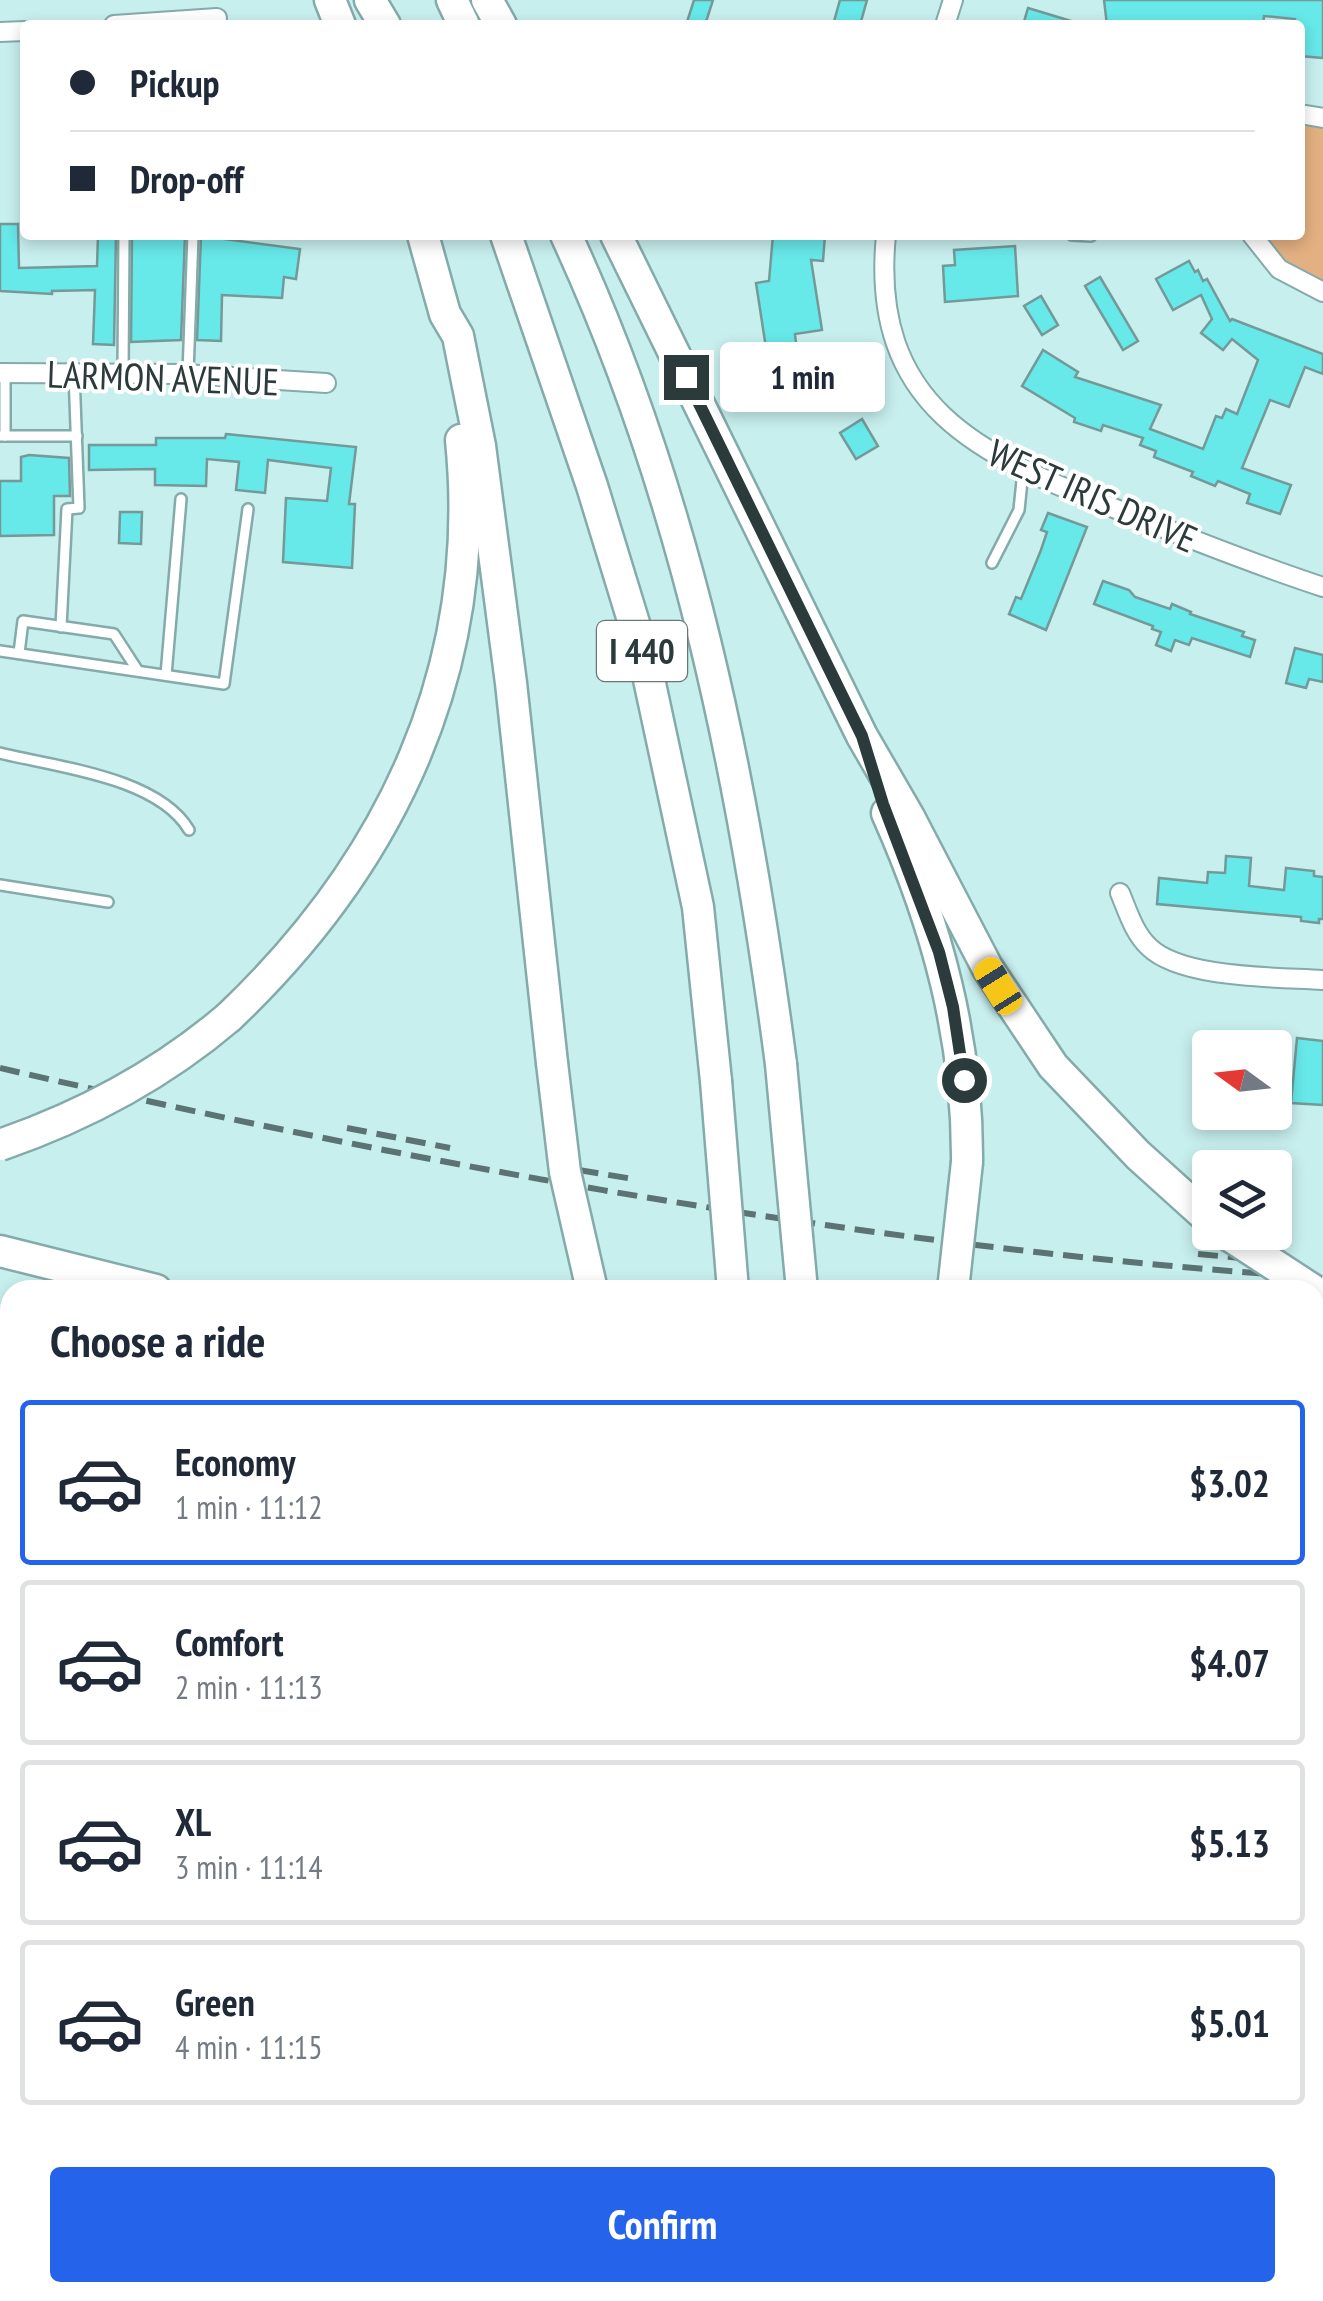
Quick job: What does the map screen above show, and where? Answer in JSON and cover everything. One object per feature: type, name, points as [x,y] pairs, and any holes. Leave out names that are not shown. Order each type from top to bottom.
[{"type":"highway","points":[[424,240],[445,314],[458,336],[487,495],[552,1063],[572,1210],[590,1280]]},
{"type":"highway","name":"I 440","points":[[508,240],[592,486],[644,656],[698,907],[732,1280]]},
{"type":"highway","name":"I 440","points":[[568,240],[645,441],[704,633],[744,813],[782,1064],[801,1280]]},
{"type":"highway","points":[[618,240],[862,736],[1010,1004],[1053,1066],[1138,1156],[1192,1204]]},
{"type":"highway","points":[[0,1146],[69,1119],[145,1079],[229,1017],[303,941],[354,872],[403,785],[433,708],[456,610],[464,520],[461,445],[444,339],[445,314]]},
{"type":"highway","points":[[862,736],[883,804],[939,952],[961,1054],[967,1162],[954,1280]]},
{"type":"highway","points":[[1251,1250],[1297,1280]]},
{"type":"highway","points":[[0,1251],[116,1280]]},
{"type":"street","points":[[188,20],[217,18]]},
{"type":"street","name":"WEST IRIS DRIVE","points":[[886,240],[885,301],[892,335],[906,366],[949,423],[985,451],[1023,472],[1256,565],[1323,587]]},
{"type":"street","points":[[1255,240],[1280,270],[1323,292]]},
{"type":"street","name":"LARMON AVENUE","points":[[2,373],[188,374],[326,382]]},
{"type":"street","points":[[1120,892],[1137,934],[1170,961],[1227,972],[1323,980]]},
{"type":"lane","points":[[123,373],[124,240]]},
{"type":"lane","points":[[188,374],[193,240]]},
{"type":"lane","points":[[2,373],[3,436],[76,436]]},
{"type":"lane","points":[[62,626],[67,509],[79,508],[74,373]]},
{"type":"lane","points":[[992,563],[1019,510],[1023,472]]},
{"type":"lane","points":[[166,676],[181,499]]},
{"type":"lane","points":[[0,650],[224,684],[248,509]]},
{"type":"lane","points":[[18,654],[23,621],[62,626],[114,634],[138,672]]},
{"type":"lane","points":[[0,753],[144,791],[169,806],[189,830]]},
{"type":"lane","points":[[0,885],[108,902]]},
{"type":"shaded area","points":[[1305,115],[1323,118],[1323,292],[1258,240],[1305,240]]},
{"type":"building","points":[[694,0],[713,0],[707,20],[688,20]]},
{"type":"building","points":[[840,0],[867,0],[861,20],[834,20]]},
{"type":"building","points":[[1104,0],[1323,0],[1323,58],[1305,56],[1305,20],[1264,16],[1264,20],[1106,20]]},
{"type":"building","points":[[1028,8],[1068,20],[1024,20]]},
{"type":"building","points":[[0,224],[18,224],[19,268],[97,266],[98,240],[116,240],[114,345],[93,344],[95,290],[52,294],[0,291]]},
{"type":"building","points":[[132,240],[185,240],[181,340],[131,342]]},
{"type":"building","points":[[201,240],[300,249],[296,279],[284,277],[282,298],[222,295],[221,341],[197,340]]},
{"type":"building","points":[[773,240],[825,240],[823,261],[811,260],[822,330],[795,334],[796,343],[766,348],[756,283],[769,281]]},
{"type":"building","points":[[1015,246],[1018,296],[945,302],[943,266],[955,265],[954,250]]},
{"type":"building","points":[[1189,261],[1203,281],[1207,279],[1230,321],[1323,354],[1323,374],[1305,367],[1289,407],[1270,400],[1242,468],[1291,485],[1280,514],[1247,503],[1250,494],[1218,481],[1215,486],[1191,476],[1193,472],[1154,457],[1156,451],[1140,445],[1143,438],[1103,425],[1101,431],[1074,422],[1075,418],[1022,386],[1043,350],[1078,372],[1075,377],[1161,405],[1150,429],[1203,449],[1216,416],[1222,418],[1226,409],[1237,414],[1258,360],[1232,339],[1223,350],[1201,333],[1212,319],[1201,295],[1173,310],[1156,279]]},
{"type":"building","points":[[1100,277],[1138,341],[1123,350],[1085,286]]},
{"type":"building","points":[[1041,296],[1058,325],[1042,335],[1024,306]]},
{"type":"building","points":[[862,419],[878,446],[856,459],[840,433]]},
{"type":"building","points":[[226,434],[356,447],[349,504],[355,504],[352,568],[283,562],[286,498],[327,501],[331,468],[268,460],[265,493],[236,490],[239,462],[207,459],[206,486],[155,485],[155,469],[89,470],[89,445],[156,445],[156,438],[225,438]]},
{"type":"building","points":[[21,457],[69,458],[70,496],[54,496],[54,535],[0,536],[0,481],[21,481]]},
{"type":"building","points":[[120,512],[142,512],[141,544],[119,543]]},
{"type":"building","points":[[1048,513],[1087,527],[1046,630],[1009,614],[1016,597],[1021,599],[1041,550],[1047,532],[1041,530]]},
{"type":"building","points":[[1103,581],[1129,590],[1135,597],[1170,609],[1172,604],[1244,632],[1242,636],[1255,640],[1250,657],[1192,638],[1189,645],[1175,640],[1171,651],[1156,645],[1161,632],[1153,626],[1094,604]]},
{"type":"building","points":[[1295,648],[1323,655],[1323,682],[1309,679],[1306,688],[1286,683]]},
{"type":"building","points":[[1226,856],[1251,858],[1249,886],[1284,890],[1286,868],[1314,871],[1314,876],[1323,877],[1323,919],[1319,923],[1301,921],[1301,917],[1157,904],[1159,878],[1207,883],[1208,872],[1225,873]]},
{"type":"building","points":[[1297,1038],[1323,1041],[1323,1105],[1292,1103]]},
{"type":"railway","points":[[0,1068],[328,1139],[657,1199],[989,1247],[1323,1278]]},
{"type":"railway","points":[[347,1128],[450,1148]]},
{"type":"railway","points":[[549,1165],[633,1179]]},
{"type":"railway","points":[[1198,1254],[1272,1261]]},
{"type":"route","points":[[686,377],[862,736],[883,804],[939,952],[953,1007],[964,1080]]}]
